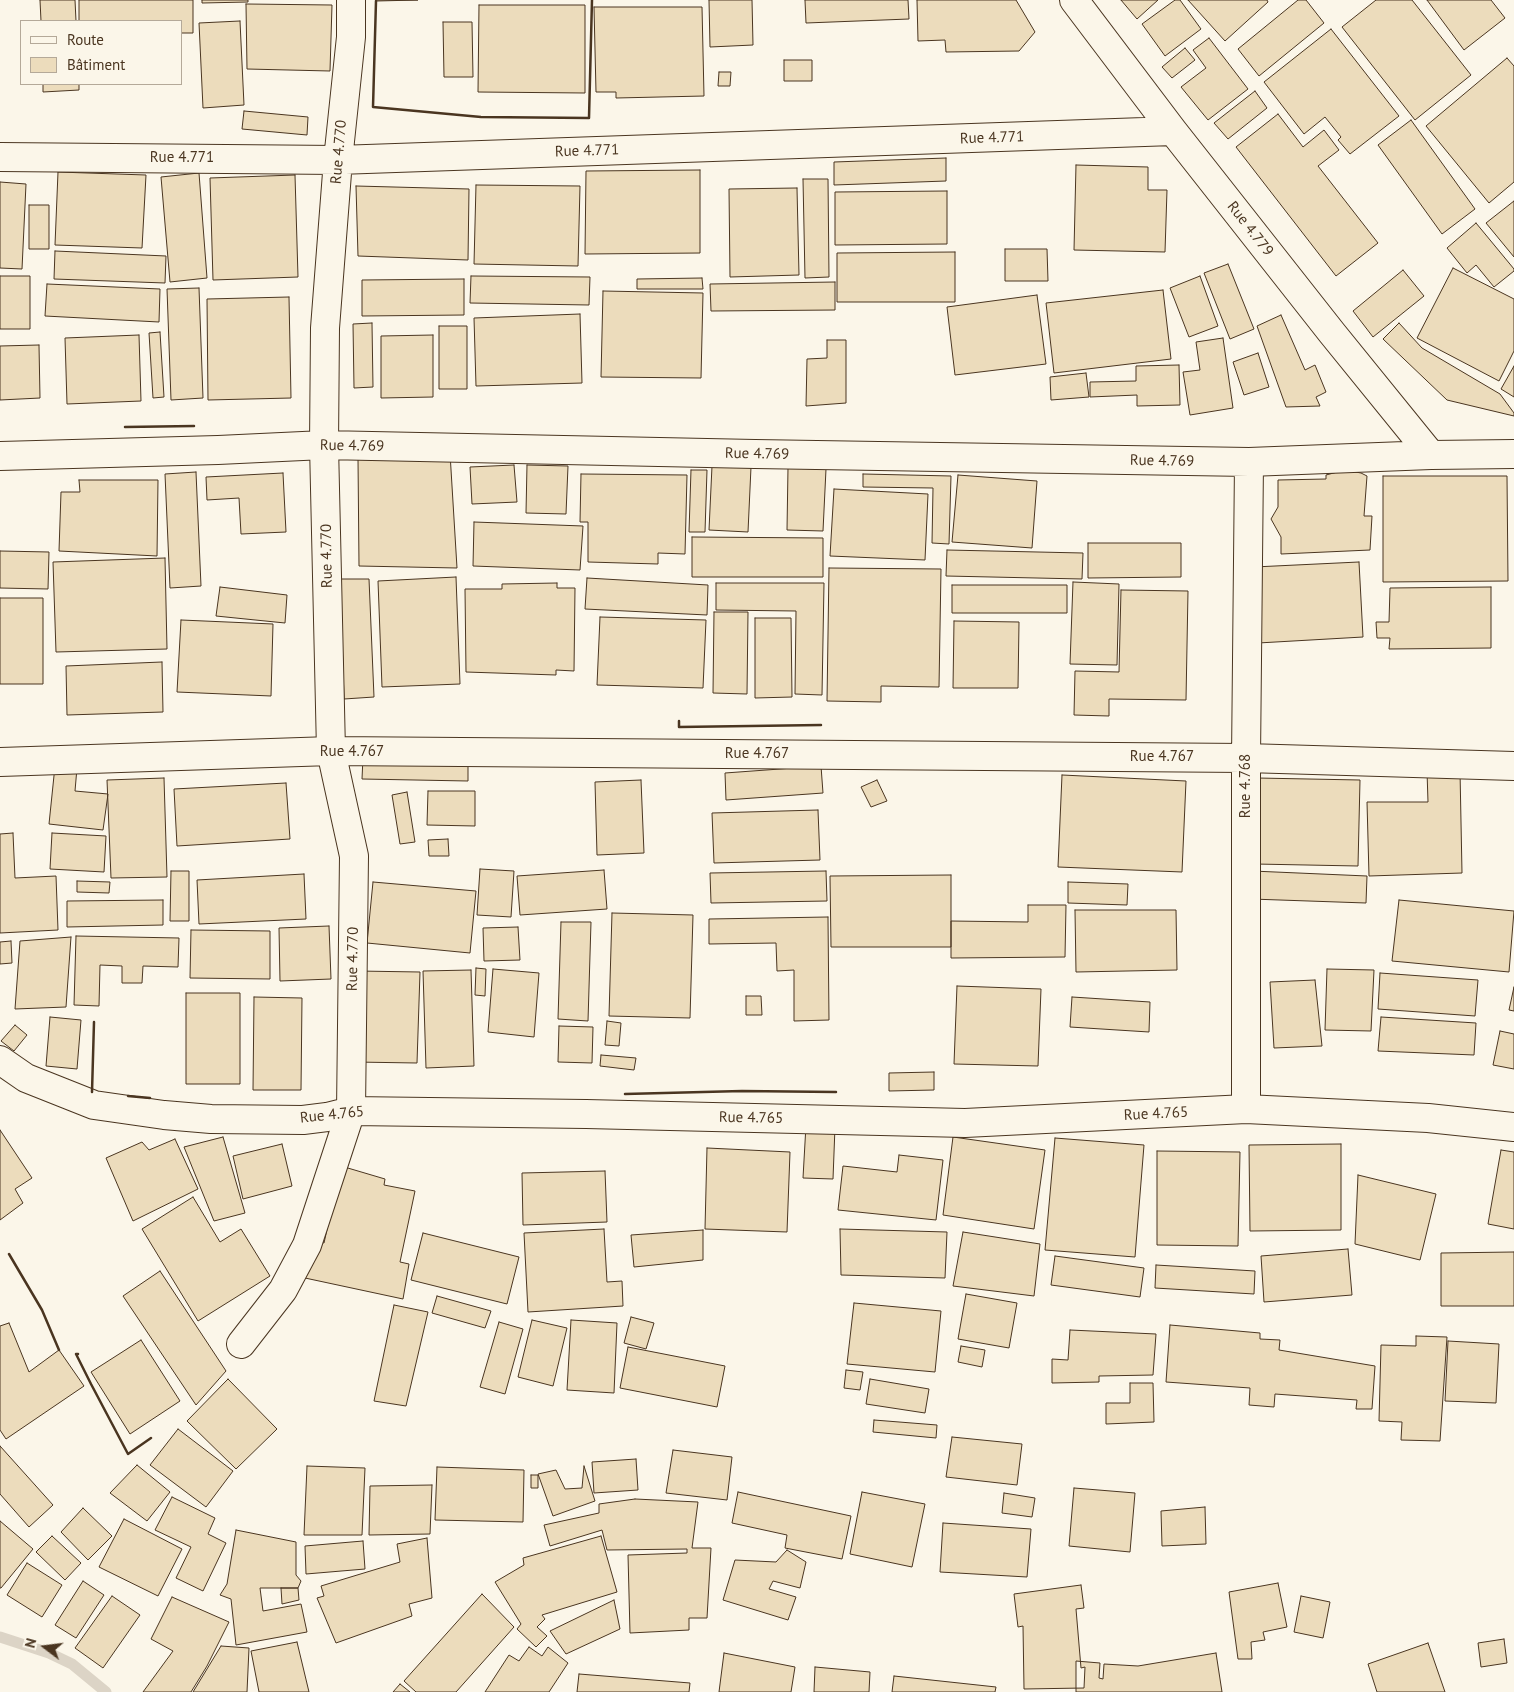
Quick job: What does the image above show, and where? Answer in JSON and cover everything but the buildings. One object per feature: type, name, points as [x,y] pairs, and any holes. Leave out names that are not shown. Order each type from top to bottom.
[{"type":"street","name":"Rue 4.770","points":[[241,1344],[283,1290],[307,1245],[352,1111],[354,856],[331,751],[324,445],[325,328],[338,160],[351,38],[351,0]]},
{"type":"street","name":"Rue 4.779","points":[[1074,0],[1174,132],[1332,333],[1431,455]]},
{"type":"street","name":"Rue 4.771","points":[[0,157],[338,160],[1174,132]]},
{"type":"street","name":"Rue 4.769","points":[[0,456],[208,451],[324,445],[1249,462],[1431,455],[1514,454]]},
{"type":"street","name":"Rue 4.768","points":[[1246,1109],[1246,758],[1249,462]]},
{"type":"street","name":"Rue 4.767","points":[[0,762],[331,751],[1246,758],[1514,766]]},
{"type":"street","name":"Rue 4.765","points":[[0,1060],[26,1078],[94,1105],[164,1115],[210,1119],[303,1120],[352,1111],[596,1114],[965,1123],[1246,1109],[1428,1118],[1514,1128]]},
{"type":"waterway","points":[[0,1637],[49,1653],[72,1664],[106,1692]]},
{"type":"wall","points":[[376,1],[373,107],[481,117],[589,118],[592,0]]},
{"type":"wall","points":[[125,427],[194,426]]},
{"type":"wall","points":[[679,721],[679,727],[821,725]]},
{"type":"wall","points":[[92,1092],[94,1022]]},
{"type":"wall","points":[[625,1094],[742,1091],[836,1092]]},
{"type":"wall","points":[[128,1096],[150,1098]]},
{"type":"wall","points":[[9,1254],[42,1310],[59,1350]]},
{"type":"wall","points":[[78,1354],[76,1354],[128,1454],[151,1438]]}]
